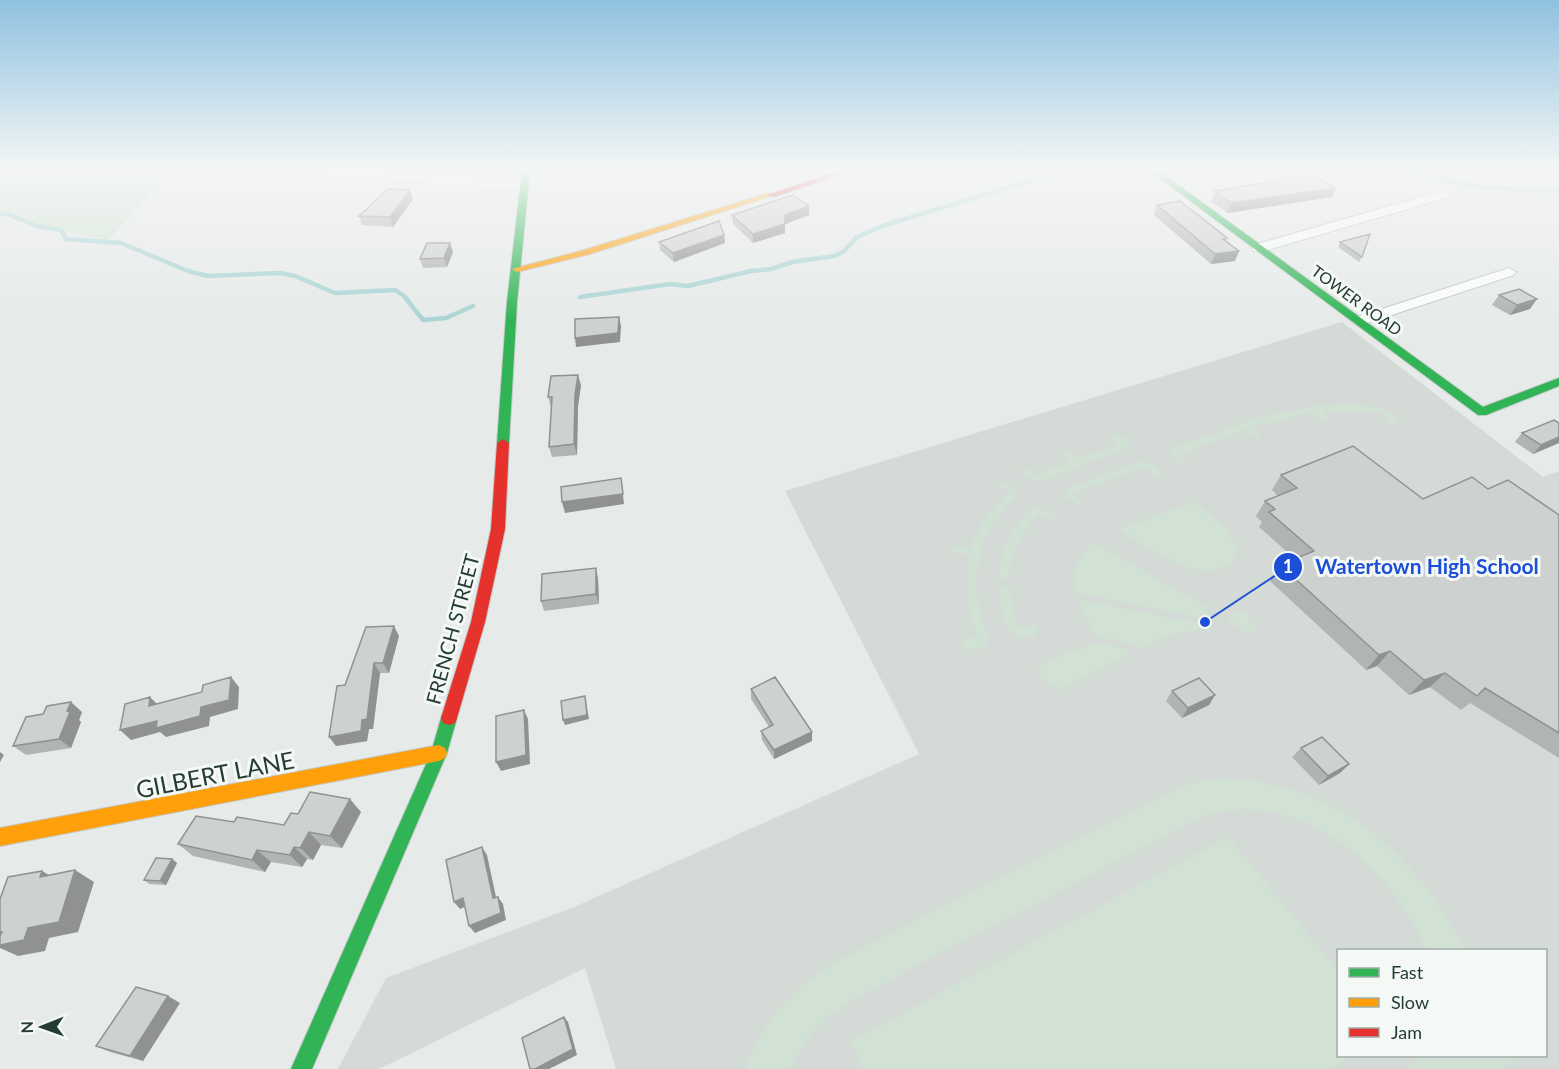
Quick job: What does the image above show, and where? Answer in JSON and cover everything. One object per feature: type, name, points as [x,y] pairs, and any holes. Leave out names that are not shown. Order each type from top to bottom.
[{"type":"street","name":"FRENCH STREET","points":[[301,1069],[439,753],[478,622],[498,529],[512,302],[520,221]]},
{"type":"street","points":[[517,269],[597,249],[687,221]]},
{"type":"street","name":"TOWER ROAD","points":[[1222,221],[1482,412],[1559,382]]},
{"type":"street","points":[[1259,248],[1352,221]]},
{"type":"street","points":[[1359,321],[1509,272]]},
{"type":"street","name":"GILBERT LANE","points":[[0,837],[439,753]]},
{"type":"shaded area","points":[[1342,322],[1543,477],[1559,471],[1559,1069],[616,1069],[585,968],[379,1069],[338,1069],[386,978],[574,907],[919,754],[785,491]]},
{"type":"green space","points":[[25,221],[126,221],[108,240]]},
{"type":"green space","points":[[1319,406],[1375,407],[1393,414],[1397,421],[1390,422],[1384,412],[1323,411],[1329,420],[1323,421],[1313,412],[1251,427],[1261,436],[1258,438],[1245,429],[1179,455],[1187,465],[1170,453],[1172,449],[1263,416]]},
{"type":"green space","points":[[1115,434],[1125,438],[1130,447],[1040,481],[1030,479],[1021,471],[1026,468],[1036,475],[1071,462],[1064,454],[1065,452],[1070,452],[1078,459],[1119,445],[1112,436]]},
{"type":"green space","points":[[1140,462],[1153,465],[1161,474],[1156,476],[1145,467],[1072,493],[1080,502],[1079,505],[1065,496],[1071,487]]},
{"type":"green space","points":[[1001,483],[1009,484],[1017,494],[994,522],[981,548],[976,592],[988,640],[985,647],[971,649],[966,647],[962,641],[977,636],[969,607],[969,555],[955,552],[953,548],[956,546],[970,549],[986,516],[1011,491]]},
{"type":"green space","points":[[1194,501],[1227,531],[1237,547],[1233,560],[1220,568],[1206,570],[1175,563],[1120,530]]},
{"type":"green space","points":[[1037,507],[1056,518],[1052,520],[1040,513],[1033,520],[1014,551],[1008,579],[999,578],[1002,557],[1009,538],[1021,520]]},
{"type":"green space","points":[[1094,543],[1203,605],[1208,611],[1208,616],[1200,618],[1076,592],[1075,572],[1081,559]]},
{"type":"green space","points":[[1000,586],[1008,587],[1017,626],[1034,626],[1037,631],[1034,637],[1020,638],[1009,628],[1001,601]]},
{"type":"green space","points":[[1077,599],[1201,624],[1206,629],[1169,634],[1139,649],[1123,641],[1095,637]]},
{"type":"green space","points":[[1240,610],[1249,616],[1249,622],[1257,630],[1256,632],[1244,631],[1230,622],[1230,616]]},
{"type":"green space","points":[[1098,643],[1120,647],[1133,653],[1058,690],[1040,678],[1038,670],[1041,665]]},
{"type":"green space","points":[[1218,779],[1259,782],[1298,792],[1333,807],[1366,828],[1395,853],[1422,882],[1445,915],[1463,949],[1426,949],[1411,918],[1390,888],[1365,861],[1336,839],[1304,822],[1270,811],[1234,810],[1198,818],[851,1000],[815,1030],[789,1069],[746,1069],[760,1037],[781,1008],[805,984],[834,963],[1177,789],[1194,783]]},
{"type":"green space","points":[[1228,837],[1337,970],[1337,1057],[1348,1057],[1330,1069],[863,1069],[850,1042]]},
{"type":"green space","points":[[1419,1057],[1520,1057],[1502,1069],[1406,1069]]},
{"type":"building","points":[[719,221],[724,235],[673,253],[659,242]]},
{"type":"building","points":[[739,221],[785,221],[785,224],[753,234]]},
{"type":"building","points":[[1176,221],[1205,221],[1239,251],[1215,254]]},
{"type":"building","points":[[1370,234],[1362,257],[1340,242]]},
{"type":"building","points":[[427,243],[450,243],[444,258],[420,259]]},
{"type":"building","points":[[1519,289],[1537,299],[1517,305],[1499,295]]},
{"type":"building","points":[[619,317],[618,333],[575,338],[575,319]]},
{"type":"building","points":[[578,375],[575,395],[574,444],[549,447],[552,397],[548,397],[551,376]]},
{"type":"building","points":[[1554,420],[1559,423],[1559,437],[1541,445],[1522,433]]},
{"type":"building","points":[[1353,446],[1423,499],[1472,477],[1488,489],[1508,480],[1559,515],[1559,733],[1485,688],[1477,696],[1445,673],[1424,680],[1390,651],[1379,655],[1280,565],[1314,551],[1269,512],[1275,509],[1265,501],[1297,488],[1281,475]]},
{"type":"building","points":[[621,478],[623,494],[562,502],[561,487]]},
{"type":"building","points":[[596,568],[596,594],[541,601],[542,574]]},
{"type":"building","points":[[394,626],[383,663],[374,663],[367,719],[362,720],[361,731],[329,737],[337,686],[345,685],[366,627]]},
{"type":"building","points":[[231,677],[229,700],[201,707],[200,716],[156,728],[157,721],[120,730],[125,704],[150,697],[149,706],[202,692],[203,685]]},
{"type":"building","points":[[775,677],[812,732],[774,750],[761,731],[773,725],[751,689]]},
{"type":"building","points":[[1199,678],[1215,695],[1188,708],[1172,691]]},
{"type":"building","points":[[585,696],[587,715],[563,720],[561,701]]},
{"type":"building","points":[[71,702],[67,711],[70,712],[59,739],[13,746],[26,717],[43,714],[47,706]]},
{"type":"building","points":[[524,710],[526,755],[496,762],[496,716]]},
{"type":"building","points":[[1322,737],[1349,764],[1328,776],[1301,748]]},
{"type":"building","points":[[310,792],[350,799],[330,836],[309,832],[300,848],[294,847],[290,855],[257,850],[252,860],[178,844],[196,816],[234,822],[237,817],[284,825],[291,813],[298,814]]},
{"type":"building","points":[[482,847],[493,898],[498,897],[501,913],[469,926],[463,898],[454,902],[446,860]]},
{"type":"building","points":[[156,858],[172,859],[160,881],[144,880]]},
{"type":"building","points":[[75,870],[59,922],[28,928],[24,940],[0,945],[2,932],[0,932],[0,899],[8,877],[42,871],[40,877]]},
{"type":"building","points":[[136,987],[168,996],[130,1056],[96,1046]]},
{"type":"building","points":[[564,1017],[573,1049],[535,1069],[530,1069],[522,1038]]},
{"type":"waterway","points":[[24,221],[37,226],[61,230],[66,239],[121,243],[188,271],[208,276],[280,273],[295,276],[335,293],[395,290],[404,296],[423,320],[446,318],[473,306]]},
{"type":"waterway","points":[[580,297],[670,284],[688,286],[751,271],[771,269],[792,262],[834,256],[843,252],[857,237],[899,221]]},
{"type":"traffic: fast","points":[[503,443],[512,302],[521,221]]},
{"type":"traffic: fast","points":[[1222,221],[1482,412],[1559,382]]},
{"type":"traffic: fast","points":[[301,1069],[439,753],[449,718]]},
{"type":"traffic: slow","points":[[517,269],[587,252],[687,221]]},
{"type":"traffic: slow","points":[[0,837],[439,753]]},
{"type":"traffic: jam","points":[[449,718],[478,622],[498,529],[503,443]]},
{"type":"place","name":"Watertown High School","points":[[1205,622]]}]
